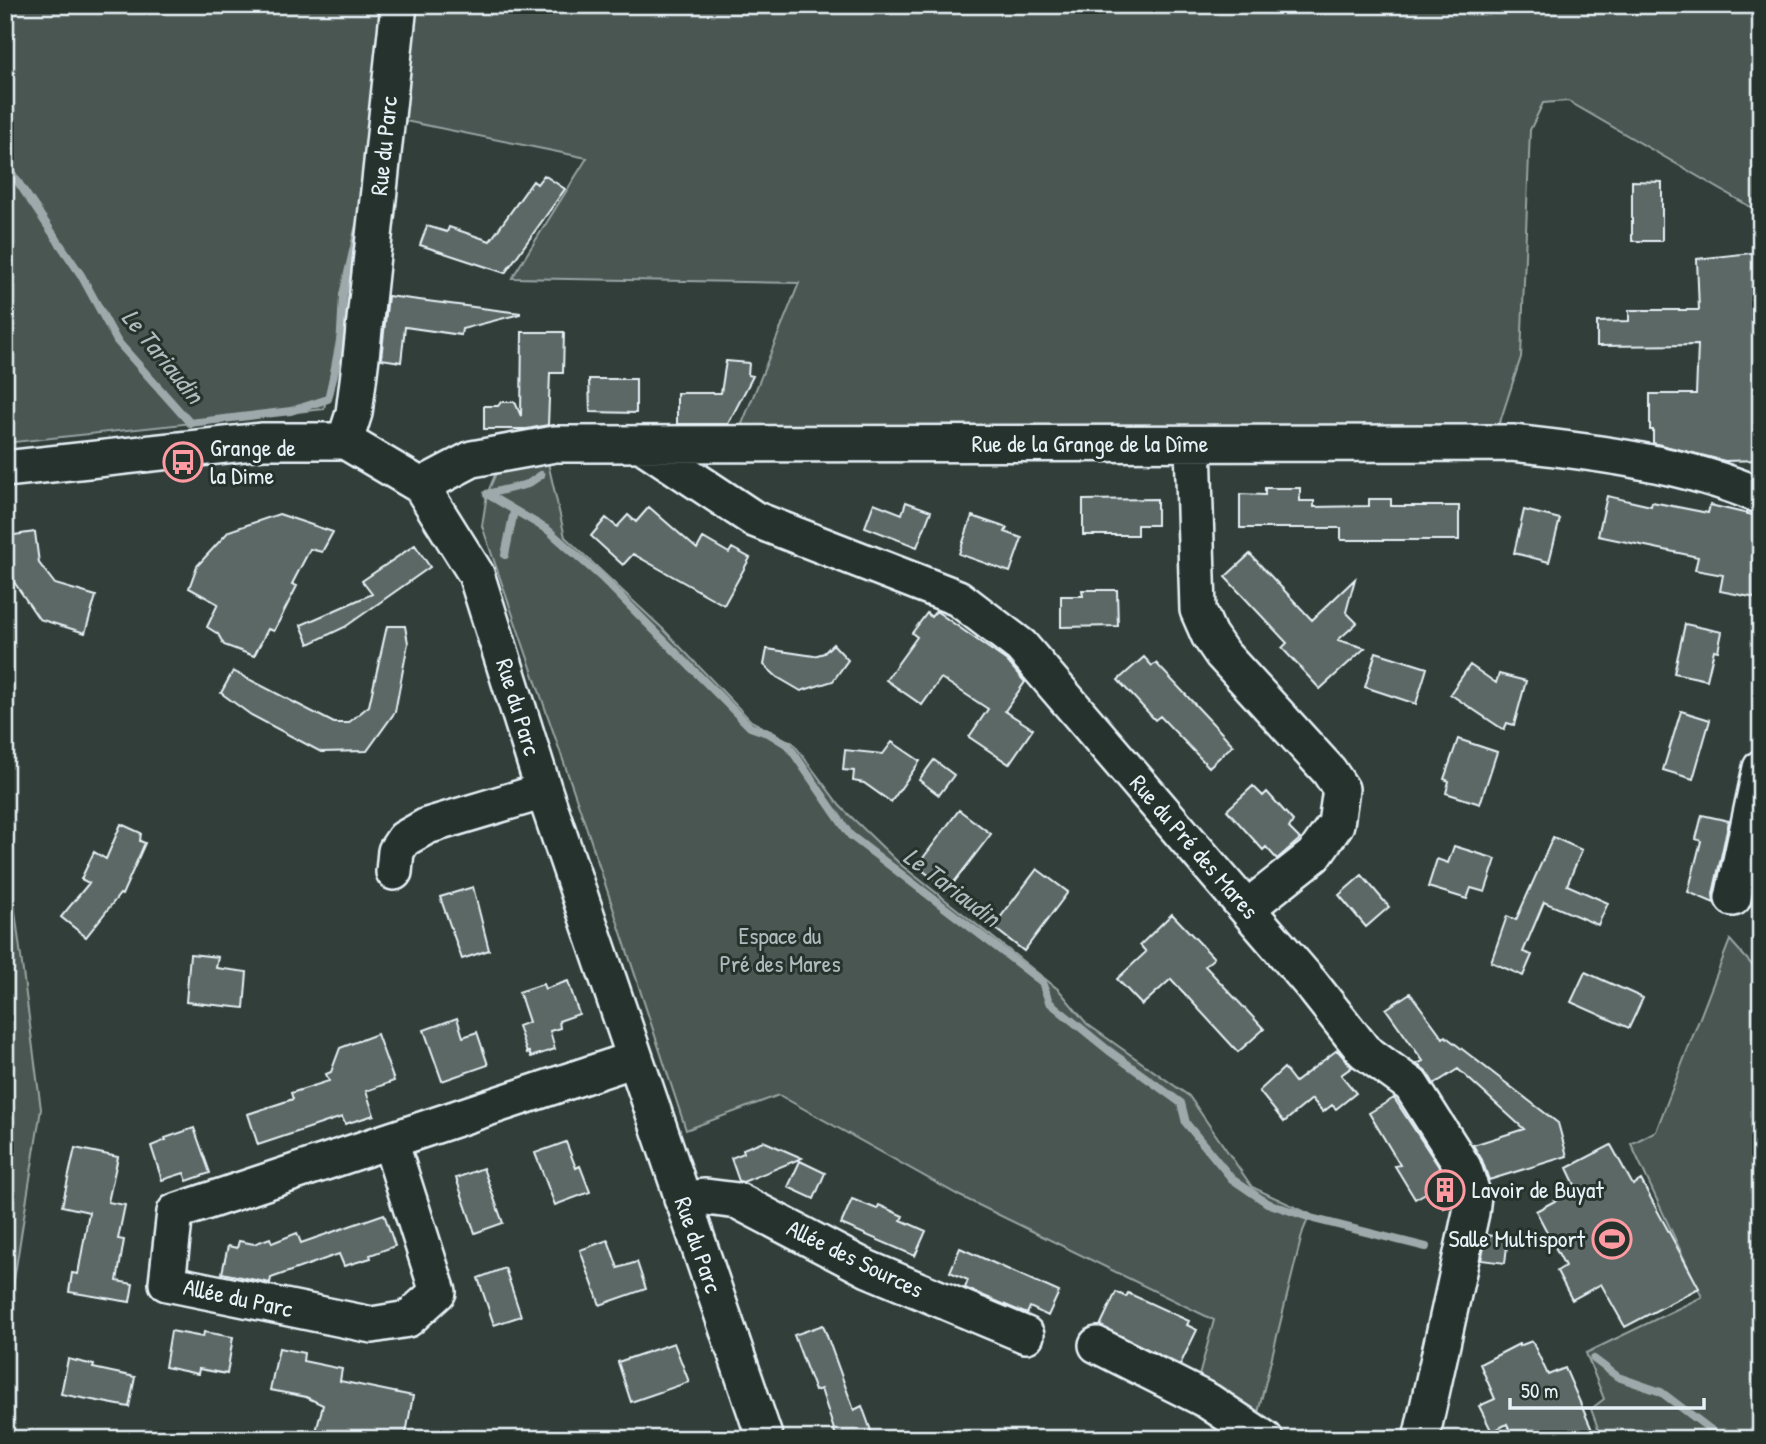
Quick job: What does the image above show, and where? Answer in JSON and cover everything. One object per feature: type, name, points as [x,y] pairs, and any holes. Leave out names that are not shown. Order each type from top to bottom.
[{"type":"street","name":"Rue du Parc","points":[[399,5],[361,357],[354,413],[345,441],[421,486],[476,574],[544,791],[765,1439]]},
{"type":"street","points":[[5,470],[263,441],[345,441]]},
{"type":"street","name":"Rue de la Grange de la Dîme","points":[[421,486],[472,459],[555,444],[1512,443],[1586,451],[1712,477],[1761,496]]},
{"type":"street","name":"Rue du Pré des Mares","points":[[641,444],[754,519],[958,598],[1021,646],[1247,908],[1364,1051],[1411,1085],[1464,1167],[1473,1196],[1421,1439]]},
{"type":"street","points":[[1193,444],[1198,610],[1209,635],[1223,654],[1329,771],[1340,789],[1336,824],[1314,855],[1247,908]]},
{"type":"street","points":[[1733,898],[1761,768]]},
{"type":"street","points":[[394,872],[396,851],[404,839],[415,832],[544,791]]},
{"type":"street","name":"Allée du Parc","points":[[390,1141],[438,1292],[408,1319],[372,1325],[167,1283],[175,1212],[635,1059]]},
{"type":"street","name":"Allée des Sources","points":[[682,1199],[705,1197],[738,1201],[868,1269],[1026,1335]]},
{"type":"street","points":[[1097,1345],[1208,1401],[1265,1439]]},
{"type":"green space","points":[[5,5],[381,5],[358,229],[324,409],[5,443]]},
{"type":"green space","points":[[416,5],[1761,5],[1761,213],[1568,101],[1543,103],[1530,130],[1521,357],[1499,425],[740,429],[799,283],[512,278],[587,158],[405,121]]},
{"type":"green space","name":"Espace du Pré des Mares","points":[[548,463],[565,537],[663,629],[751,721],[793,743],[840,806],[900,864],[1059,990],[1087,1024],[1189,1096],[1252,1187],[1310,1214],[1303,1231],[1256,1421],[1199,1376],[1214,1320],[960,1196],[779,1095],[686,1130],[589,835],[482,526],[487,494],[496,473]]},
{"type":"green space","points":[[5,835],[41,1109],[5,1337]]},
{"type":"green space","points":[[1730,940],[1761,975],[1761,1439],[1602,1439],[1591,1409],[1604,1399],[1586,1353],[1702,1297],[1631,1144],[1656,1131]]},
{"type":"building","points":[[544,175],[565,189],[505,273],[420,245],[427,226],[447,232],[449,227],[490,241],[533,181],[537,184]]},
{"type":"building","points":[[1632,181],[1662,182],[1662,241],[1632,241]]},
{"type":"building","points":[[1760,252],[1761,460],[1725,461],[1653,443],[1653,430],[1650,430],[1650,394],[1696,394],[1698,345],[1597,346],[1597,322],[1629,321],[1629,310],[1699,310],[1697,259]]},
{"type":"building","points":[[388,296],[520,314],[462,329],[461,335],[405,327],[401,362],[381,359]]},
{"type":"building","points":[[522,332],[564,332],[563,373],[550,373],[548,425],[527,429],[484,429],[484,406],[515,402],[521,416]]},
{"type":"building","points":[[726,361],[749,363],[748,375],[753,376],[728,424],[677,424],[677,393],[721,393]]},
{"type":"building","points":[[589,379],[636,379],[636,413],[590,412]]},
{"type":"building","points":[[1265,488],[1300,488],[1300,501],[1314,501],[1314,507],[1369,506],[1369,499],[1391,499],[1391,506],[1459,506],[1459,540],[1341,540],[1341,528],[1240,528],[1240,494],[1265,495]]},
{"type":"building","points":[[1607,496],[1651,506],[1652,502],[1708,513],[1710,505],[1761,517],[1761,538],[1757,556],[1761,559],[1761,599],[1720,591],[1723,575],[1695,570],[1698,557],[1598,536]]},
{"type":"building","points":[[1157,499],[1157,525],[1137,525],[1137,535],[1083,535],[1083,500]]},
{"type":"building","points":[[906,502],[931,511],[917,547],[865,527],[874,503],[902,514]]},
{"type":"building","points":[[649,507],[697,549],[703,538],[729,553],[732,548],[750,558],[724,605],[633,554],[623,565],[591,536],[606,518],[617,527],[628,515],[636,522]]},
{"type":"building","points":[[1524,510],[1560,519],[1549,562],[1514,553]]},
{"type":"building","points":[[279,514],[333,532],[322,552],[310,549],[292,584],[297,586],[274,631],[268,629],[254,656],[224,645],[218,634],[207,627],[218,604],[189,588],[197,566],[229,531]]},
{"type":"building","points":[[972,516],[1007,528],[1005,532],[1022,538],[1010,572],[959,554]]},
{"type":"building","points":[[35,532],[39,563],[55,584],[96,596],[85,633],[39,619],[14,582],[7,536]]},
{"type":"building","points":[[415,545],[430,567],[345,627],[309,644],[301,625],[372,594],[362,581]]},
{"type":"building","points":[[1250,554],[1312,620],[1355,579],[1346,612],[1357,623],[1338,640],[1365,648],[1320,689],[1282,648],[1287,643],[1225,577]]},
{"type":"building","points":[[1082,590],[1117,590],[1118,626],[1061,627],[1061,596],[1083,596]]},
{"type":"building","points":[[936,611],[1007,661],[1025,682],[1005,711],[1033,729],[1009,764],[969,737],[988,709],[941,678],[922,705],[886,680],[917,637],[912,633],[927,613],[931,617]]},
{"type":"building","points":[[1685,624],[1722,632],[1718,651],[1714,650],[1707,680],[1674,673]]},
{"type":"building","points":[[387,626],[405,626],[408,643],[395,712],[367,751],[321,752],[251,715],[221,693],[233,671],[334,723],[348,723],[369,706]]},
{"type":"building","points":[[833,644],[848,660],[833,681],[801,691],[777,677],[764,665],[767,649],[814,656],[824,653]]},
{"type":"building","points":[[1376,652],[1427,668],[1416,704],[1365,687]]},
{"type":"building","points":[[1144,657],[1152,666],[1156,663],[1233,745],[1209,767],[1160,716],[1155,720],[1118,680]]},
{"type":"building","points":[[1470,665],[1496,683],[1499,674],[1526,681],[1514,725],[1507,723],[1504,730],[1450,694]]},
{"type":"building","points":[[1681,711],[1710,720],[1693,779],[1663,770]]},
{"type":"building","points":[[1458,739],[1497,752],[1480,804],[1446,793],[1449,781],[1444,779]]},
{"type":"building","points":[[892,742],[920,761],[891,802],[864,783],[853,781],[854,771],[843,770],[845,750],[883,754]]},
{"type":"building","points":[[934,760],[954,775],[939,795],[919,780]]},
{"type":"building","points":[[1253,786],[1263,796],[1267,792],[1293,821],[1289,828],[1300,839],[1277,859],[1266,847],[1263,850],[1227,810]]},
{"type":"building","points":[[959,810],[991,834],[948,890],[917,866]]},
{"type":"building","points":[[1702,815],[1729,821],[1713,894],[1714,903],[1688,892],[1701,841],[1696,839]]},
{"type":"building","points":[[121,824],[141,833],[140,841],[145,843],[122,895],[120,894],[86,937],[61,917],[89,883],[81,879],[94,852],[106,859]]},
{"type":"building","points":[[1553,837],[1582,850],[1567,885],[1608,903],[1598,925],[1544,902],[1523,952],[1532,955],[1523,976],[1491,962],[1507,916],[1516,920]]},
{"type":"building","points":[[1454,846],[1496,859],[1485,892],[1471,888],[1467,899],[1428,887],[1437,859],[1448,863]]},
{"type":"building","points":[[1037,869],[1068,892],[1024,951],[993,927]]},
{"type":"building","points":[[1362,875],[1389,907],[1366,927],[1339,895]]},
{"type":"building","points":[[473,887],[489,950],[462,959],[440,897]]},
{"type":"building","points":[[1172,914],[1214,958],[1205,966],[1264,1029],[1238,1052],[1171,979],[1142,1005],[1117,979],[1146,952],[1140,945]]},
{"type":"building","points":[[190,954],[218,957],[216,968],[247,972],[244,1008],[186,1002]]},
{"type":"building","points":[[1585,972],[1643,998],[1629,1028],[1571,1002]]},
{"type":"building","points":[[568,981],[579,1014],[559,1021],[560,1028],[550,1031],[555,1049],[531,1057],[529,1052],[527,1053],[518,1026],[529,1022],[519,992],[543,984],[545,989]]},
{"type":"building","points":[[1410,993],[1443,1038],[1445,1036],[1558,1123],[1567,1156],[1489,1180],[1473,1145],[1524,1129],[1458,1069],[1434,1084],[1417,1064],[1423,1061],[1386,1009]]},
{"type":"building","points":[[457,1018],[463,1037],[477,1032],[488,1065],[442,1081],[424,1030]]},
{"type":"building","points":[[377,1034],[394,1081],[366,1091],[374,1115],[345,1124],[342,1117],[258,1145],[248,1114],[293,1099],[291,1093],[329,1081],[326,1074],[331,1072],[340,1048]]},
{"type":"building","points":[[1337,1050],[1352,1067],[1341,1075],[1356,1093],[1336,1109],[1332,1105],[1323,1112],[1312,1099],[1284,1122],[1259,1091],[1284,1068],[1295,1082]]},
{"type":"building","points":[[1394,1098],[1445,1176],[1452,1203],[1444,1208],[1433,1189],[1415,1199],[1395,1166],[1400,1165],[1369,1113]]},
{"type":"building","points":[[194,1128],[210,1173],[187,1181],[184,1173],[162,1180],[151,1146]]},
{"type":"building","points":[[763,1141],[802,1158],[743,1182],[739,1181],[731,1158],[744,1153],[743,1149]]},
{"type":"building","points":[[566,1142],[576,1168],[580,1166],[590,1192],[555,1205],[535,1153]]},
{"type":"building","name":"Salle Multisport","points":[[1611,1145],[1633,1185],[1641,1180],[1699,1288],[1625,1327],[1601,1284],[1572,1300],[1557,1271],[1565,1266],[1536,1211],[1577,1189],[1567,1168]]},
{"type":"building","points":[[75,1148],[118,1157],[108,1202],[125,1205],[118,1239],[124,1240],[117,1281],[133,1284],[130,1302],[69,1292],[72,1273],[78,1274],[89,1212],[62,1206]]},
{"type":"building","points":[[800,1161],[825,1173],[814,1199],[788,1187]]},
{"type":"building","points":[[483,1168],[503,1223],[475,1233],[456,1178]]},
{"type":"building","points":[[852,1199],[877,1209],[879,1205],[903,1216],[901,1220],[926,1231],[915,1256],[841,1224]]},
{"type":"building","points":[[384,1214],[395,1246],[370,1255],[371,1258],[344,1266],[339,1254],[271,1278],[270,1283],[222,1273],[228,1246],[237,1248],[239,1241],[254,1244],[270,1238],[272,1243],[297,1233],[301,1243]]},
{"type":"building","points":[[1487,1235],[1508,1238],[1505,1263],[1481,1260]]},
{"type":"building","points":[[608,1240],[618,1268],[637,1262],[646,1289],[600,1305],[580,1250]]},
{"type":"building","points":[[960,1248],[1059,1292],[1048,1316],[1030,1307],[1027,1314],[965,1288],[968,1280],[950,1272]]},
{"type":"building","points":[[505,1268],[521,1316],[494,1325],[478,1278]]},
{"type":"building","points":[[1116,1292],[1126,1297],[1128,1293],[1189,1321],[1187,1325],[1197,1330],[1180,1365],[1100,1326]]},
{"type":"building","points":[[823,1325],[854,1410],[862,1406],[874,1439],[837,1439],[821,1389],[815,1391],[794,1335]]},
{"type":"building","points":[[171,1331],[203,1337],[204,1332],[233,1337],[227,1374],[199,1369],[198,1374],[165,1367]]},
{"type":"building","points":[[1532,1341],[1548,1375],[1565,1368],[1596,1439],[1514,1439],[1507,1424],[1492,1432],[1479,1406],[1495,1399],[1480,1364],[1519,1344]]},
{"type":"building","points":[[674,1343],[689,1382],[631,1402],[618,1362]]},
{"type":"building","points":[[279,1348],[304,1353],[303,1361],[342,1369],[340,1381],[413,1396],[405,1439],[314,1439],[323,1405],[306,1397],[270,1390]]},
{"type":"building","points":[[68,1359],[94,1365],[93,1368],[135,1377],[129,1407],[61,1394]]},
{"type":"waterway","name":"Le Tariaudin","points":[[5,163],[81,275],[117,341],[190,423],[291,411],[328,399],[340,349],[343,295],[359,225]]},
{"type":"waterway","points":[[487,494],[528,484],[541,475]]},
{"type":"waterway","name":"Le Tariaudin","points":[[487,494],[548,530],[601,577],[750,727],[770,734],[788,745],[850,835],[1042,982],[1049,1002],[1108,1050],[1181,1103],[1186,1123],[1232,1179],[1267,1203],[1314,1219],[1426,1247]]},
{"type":"waterway","points":[[505,555],[514,511]]},
{"type":"waterway","name":"Le Tariaudin","points":[[1594,1359],[1618,1377],[1661,1392],[1723,1439]]},
{"type":"place","name":"Grange de la Dime","points":[[183,462]]},
{"type":"place","name":"Lavoir de Buyat","points":[[1445,1190]]},
{"type":"place","name":"Salle Multisport","points":[[1612,1239]]}]
